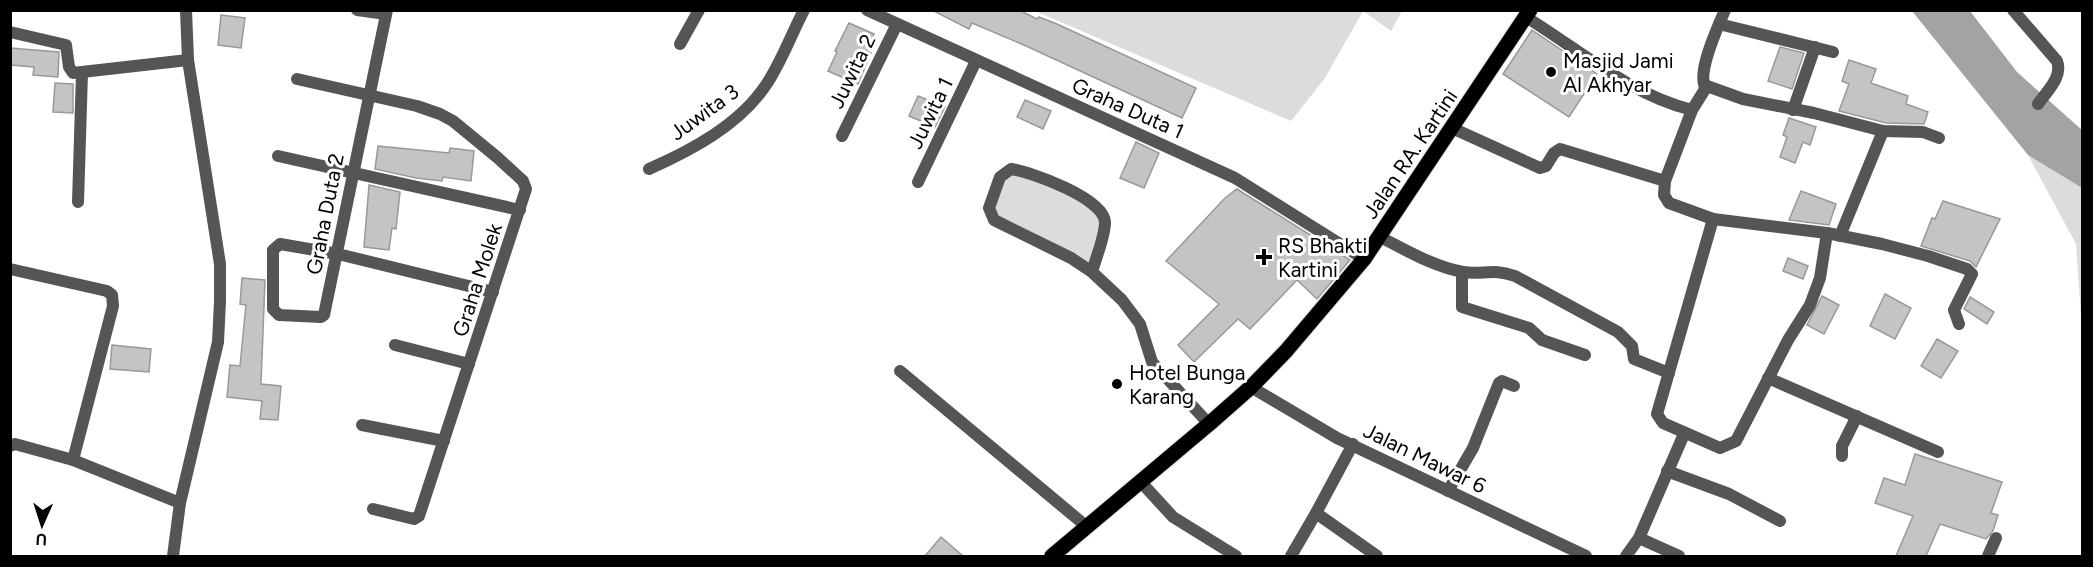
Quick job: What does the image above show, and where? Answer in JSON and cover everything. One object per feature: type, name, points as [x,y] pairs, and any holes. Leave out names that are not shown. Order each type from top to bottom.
[{"type":"main road","name":"Jalan RA. Kartini","points":[[1052,556],[1251,387],[1365,259],[1528,14]]},
{"type":"street","points":[[173,556],[180,503],[218,342],[220,301],[220,264],[188,60],[186,10]]},
{"type":"street","points":[[357,10],[386,12]]},
{"type":"street","points":[[680,44],[699,10]]},
{"type":"street","name":"Juwita 3","points":[[649,169],[700,144],[745,110],[766,85],[804,10]]},
{"type":"street","name":"Graha Duta 1","points":[[867,10],[1235,178],[1365,259]]},
{"type":"street","points":[[1725,10],[1705,67],[1703,82],[1705,87],[1692,110],[1665,181],[1664,195],[1669,203],[1713,219],[1834,234],[1928,256],[1971,271],[1970,281],[1954,310],[1959,324]]},
{"type":"street","points":[[2013,10],[2057,61],[2059,67],[2057,77],[2038,104]]},
{"type":"street","name":"Graha Duta 2","points":[[338,254],[280,244],[273,250],[272,304],[276,314],[321,317],[324,315],[338,254],[386,12]]},
{"type":"street","points":[[1528,14],[1641,92],[1664,103],[1692,110]]},
{"type":"street","name":"Juwita 2","points":[[842,136],[897,24]]},
{"type":"street","points":[[1719,24],[1833,52]]},
{"type":"street","points":[[10,32],[66,45],[69,67],[73,73],[188,60]]},
{"type":"street","points":[[1793,110],[1815,47]]},
{"type":"street","name":"Juwita 1","points":[[918,182],[976,61]]},
{"type":"street","points":[[78,202],[82,73]]},
{"type":"street","points":[[297,79],[368,97]]},
{"type":"street","points":[[1705,87],[1883,131],[1923,132],[1939,138]]},
{"type":"street","name":"Graha Molek","points":[[368,97],[417,106],[453,122],[523,181],[526,189],[419,516],[414,519],[373,509]]},
{"type":"street","points":[[1452,129],[1540,168],[1546,166],[1554,153],[1560,149],[1665,181]]},
{"type":"street","points":[[1713,219],[1658,408],[1658,419],[1684,434],[1720,448],[1732,445],[1810,305],[1834,234],[1883,131]]},
{"type":"street","points":[[278,156],[520,210]]},
{"type":"street","points":[[1092,272],[1105,222],[1102,213],[1089,201],[1029,171],[1011,169],[1000,177],[989,208],[994,220],[1092,272],[1122,300],[1140,324],[1152,362],[1209,424]]},
{"type":"street","points":[[1380,237],[1413,254],[1462,272],[1501,271],[1515,276],[1618,332],[1632,346],[1635,359],[1669,373]]},
{"type":"street","points":[[338,254],[493,292]]},
{"type":"street","points":[[10,269],[107,291],[112,295],[113,306],[73,460]]},
{"type":"street","points":[[1462,272],[1462,307],[1528,328],[1542,340],[1585,355]]},
{"type":"street","points":[[395,345],[469,364]]},
{"type":"street","points":[[900,371],[1086,526]]},
{"type":"street","points":[[1768,378],[1938,452]]},
{"type":"street","points":[[1448,491],[1473,448],[1499,383],[1502,381],[1514,386]]},
{"type":"street","name":"Jalan Mawar 6","points":[[1251,387],[1312,426],[1586,556]]},
{"type":"street","points":[[1842,456],[1842,446],[1857,416]]},
{"type":"street","points":[[362,425],[444,441]]},
{"type":"street","points":[[1626,556],[1639,538],[1684,434]]},
{"type":"street","points":[[10,446],[15,444],[73,460],[180,503]]},
{"type":"street","points":[[1290,556],[1353,444]]},
{"type":"street","points":[[1667,471],[1729,494],[1780,521]]},
{"type":"street","points":[[1140,482],[1173,517],[1236,556]]},
{"type":"street","points":[[1316,513],[1377,556]]},
{"type":"street","points":[[1639,538],[1679,556]]},
{"type":"street","points":[[1988,556],[1996,538]]},
{"type":"shaded area","points":[[1035,11],[1363,11],[1325,78],[1291,121]]},
{"type":"shaded area","points":[[1363,11],[1402,11],[1391,31]]},
{"type":"shaded area","points":[[1912,11],[1970,11],[2017,72],[2082,130],[2082,188],[2028,155]]},
{"type":"shaded area","points":[[2028,155],[2082,188],[2082,330],[2076,244]]},
{"type":"shaded area","points":[[1029,171],[1102,213],[1092,272],[994,220],[992,196],[1000,177]]},
{"type":"building","points":[[932,10],[1019,10],[1037,19],[1039,17],[1057,24],[1196,88],[1182,118],[1024,45],[972,23],[969,29]]},
{"type":"building","points":[[221,15],[245,18],[241,48],[218,45]]},
{"type":"building","points":[[849,23],[874,34],[867,51],[871,53],[858,84],[828,71]]},
{"type":"building","name":"Masjid Jami Al Akhyar","points":[[1532,30],[1597,74],[1569,117],[1503,74]]},
{"type":"building","points":[[1780,47],[1804,53],[1792,89],[1768,81]]},
{"type":"building","points":[[10,48],[59,52],[58,77],[33,75],[34,67],[10,65]]},
{"type":"building","points":[[1849,60],[1876,69],[1871,83],[1908,96],[1906,104],[1928,112],[1924,124],[1886,123],[1839,111],[1849,84],[1842,81]]},
{"type":"building","points":[[55,83],[73,84],[73,113],[53,112]]},
{"type":"building","points":[[918,96],[945,107],[935,127],[909,116]]},
{"type":"building","points":[[1025,100],[1051,111],[1043,129],[1017,117]]},
{"type":"building","points":[[1789,118],[1816,127],[1810,145],[1803,142],[1795,163],[1780,157],[1787,137],[1783,135]]},
{"type":"building","points":[[1136,142],[1159,153],[1144,188],[1120,178]]},
{"type":"building","points":[[378,146],[449,153],[450,148],[474,151],[471,181],[443,177],[442,181],[416,178],[375,169]]},
{"type":"building","points":[[369,185],[400,192],[396,229],[392,228],[389,250],[364,247]]},
{"type":"building","name":"RS Bhakti Kartini","points":[[1237,189],[1350,260],[1317,299],[1297,280],[1250,329],[1238,319],[1194,362],[1178,345],[1219,304],[1166,261],[1225,198]]},
{"type":"building","points":[[1801,191],[1836,204],[1829,225],[1789,220]]},
{"type":"building","points":[[1943,201],[2000,219],[1976,267],[1970,261],[1921,246],[1932,218],[1935,219]]},
{"type":"building","points":[[1788,258],[1808,266],[1803,279],[1783,271]]},
{"type":"building","points":[[242,278],[265,280],[261,384],[281,386],[278,420],[260,419],[262,401],[227,397],[230,365],[240,366],[246,305],[240,304]]},
{"type":"building","points":[[1885,294],[1911,308],[1895,339],[1870,326]]},
{"type":"building","points":[[1822,296],[1839,305],[1824,334],[1807,325]]},
{"type":"building","points":[[1970,297],[1994,312],[1987,324],[1964,309]]},
{"type":"building","points":[[1937,339],[1958,351],[1941,378],[1921,366]]},
{"type":"building","points":[[112,345],[151,349],[149,372],[110,369]]},
{"type":"building","points":[[1915,454],[2002,482],[1991,513],[1998,515],[1993,531],[1986,539],[1940,524],[1926,556],[1896,556],[1913,516],[1875,503],[1884,478],[1905,485]]},
{"type":"building","points":[[941,537],[963,556],[925,556]]},
{"type":"place","name":"Masjid Jami Al Akhyar","points":[[1551,72]]},
{"type":"place","name":"RS Bhakti Kartini","points":[[1264,257]]},
{"type":"place","name":"Hotel Bunga Karang","points":[[1117,384]]}]
